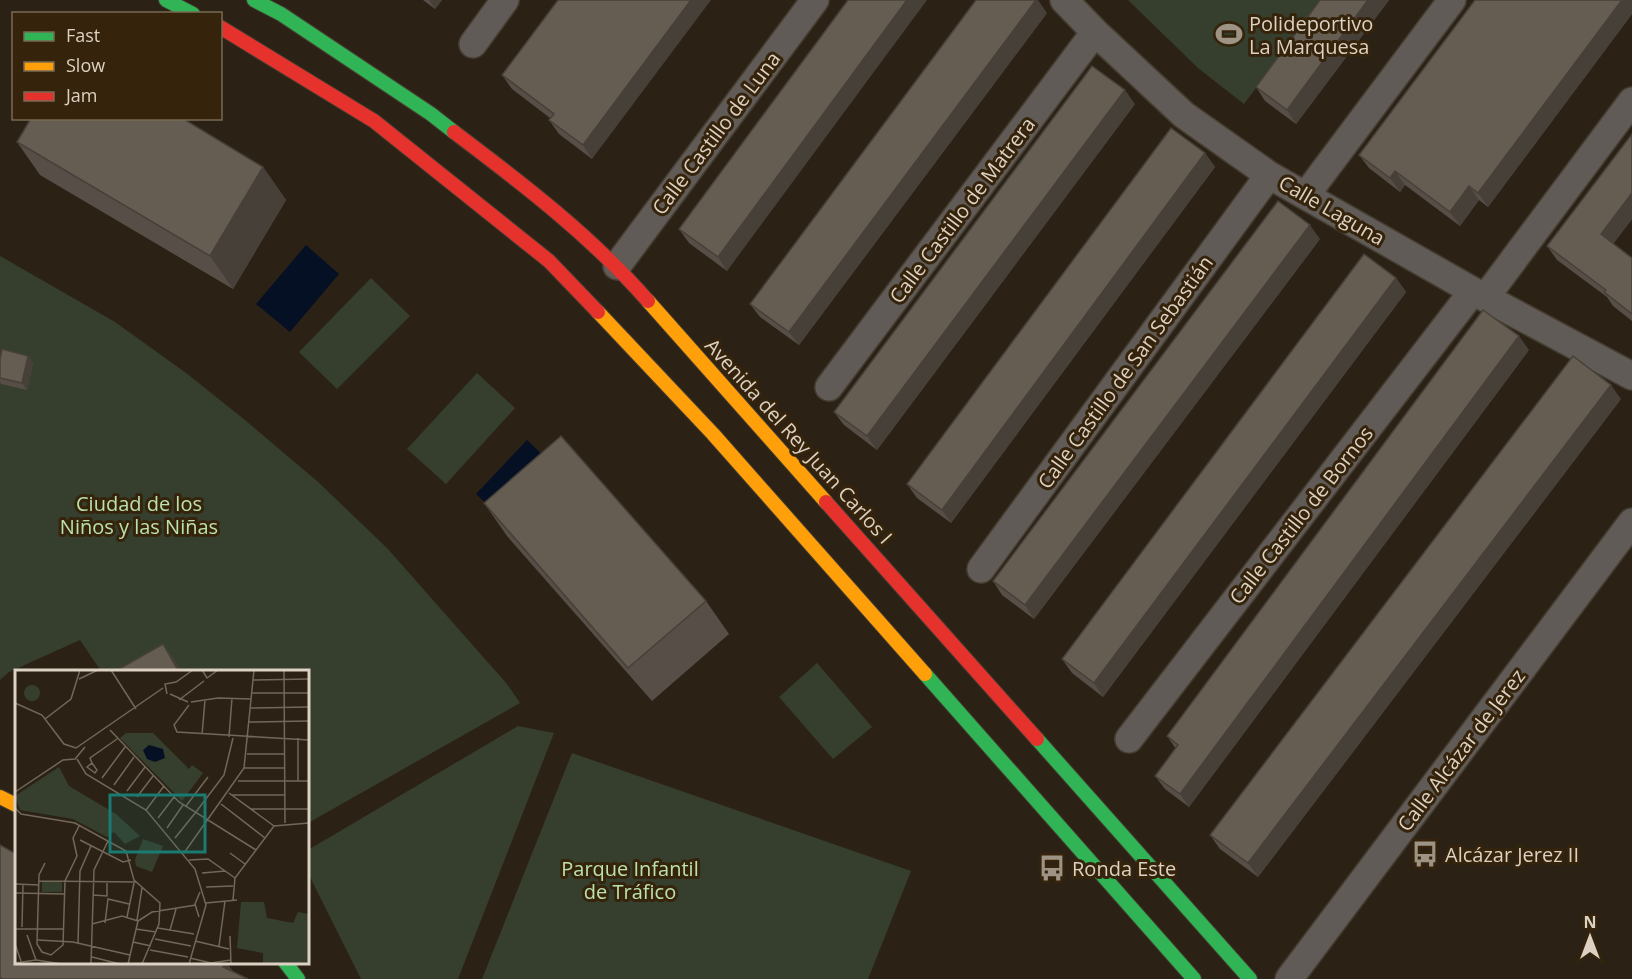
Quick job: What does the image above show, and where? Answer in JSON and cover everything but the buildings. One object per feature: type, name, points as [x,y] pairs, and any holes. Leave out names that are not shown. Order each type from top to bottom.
[{"type":"main road","points":[[166,0],[189,12]]},
{"type":"main road","name":"Avenida del Rey Juan Carlos I","points":[[255,0],[281,14],[431,114],[531,190],[617,266],[1250,979]]},
{"type":"main road","points":[[222,28],[374,121],[549,261],[713,434],[1194,979]]},
{"type":"main road","points":[[0,796],[15,804]]},
{"type":"main road","points":[[286,964],[298,979]]},
{"type":"street","points":[[473,44],[505,0]]},
{"type":"street","name":"Calle Castillo de Luna","points":[[617,266],[815,0]]},
{"type":"street","name":"Calle Laguna","points":[[1064,0],[1184,115],[1269,175],[1479,294],[1632,376]]},
{"type":"street","points":[[1306,195],[1452,0]]},
{"type":"street","name":"Calle Castillo de Matrera","points":[[829,387],[1095,32]]},
{"type":"street","name":"Calle Castillo de Bornos","points":[[1129,738],[1632,101]]},
{"type":"street","name":"Calle Castillo de San Sebastián","points":[[981,569],[1269,175]]},
{"type":"street","name":"Calle Alcázar de Jerez","points":[[1289,979],[1632,522]]},
{"type":"green space","name":"Polideportivo La Marquesa","points":[[1128,0],[1321,0],[1244,104],[1198,68]]},
{"type":"green space","name":"Ciudad de los Niños y las Niñas","points":[[0,256],[115,322],[186,373],[317,481],[387,548],[507,684],[520,703],[309,822],[309,670],[100,670],[80,640],[9,672],[0,680]]},
{"type":"green space","points":[[371,278],[410,316],[337,389],[299,352]]},
{"type":"green space","points":[[477,373],[515,408],[446,484],[407,449]]},
{"type":"green space","points":[[817,663],[872,727],[833,759],[779,697]]},
{"type":"green space","points":[[518,726],[554,733],[458,979],[361,979],[309,875],[309,849]]},
{"type":"green space","name":"Parque Infantil de Tráfico","points":[[572,753],[911,871],[868,979],[482,979]]},
{"type":"water","points":[[306,245],[339,274],[290,332],[256,304]]},
{"type":"water","points":[[527,440],[565,476],[514,530],[476,494]]},
{"type":"traffic: fast","points":[[166,0],[189,12]]},
{"type":"traffic: fast","points":[[254,0],[281,14],[431,114],[454,132]]},
{"type":"traffic: fast","points":[[925,674],[1194,979]]},
{"type":"traffic: fast","points":[[1037,739],[1250,979]]},
{"type":"traffic: fast","points":[[287,964],[298,979]]},
{"type":"traffic: slow","points":[[648,301],[826,502]]},
{"type":"traffic: slow","points":[[598,312],[713,434],[925,674]]},
{"type":"traffic: slow","points":[[0,797],[15,804]]},
{"type":"traffic: jam","points":[[222,28],[374,121],[549,261],[598,312]]},
{"type":"traffic: jam","points":[[454,132],[531,191],[580,233],[648,301]]},
{"type":"traffic: jam","points":[[826,502],[1037,739]]},
{"type":"place","name":"Polideportivo La Marquesa","points":[[1229,34]]},
{"type":"place","name":"Alcázar Jerez II","points":[[1425,854]]},
{"type":"place","name":"Ronda Este","points":[[1052,868]]}]
